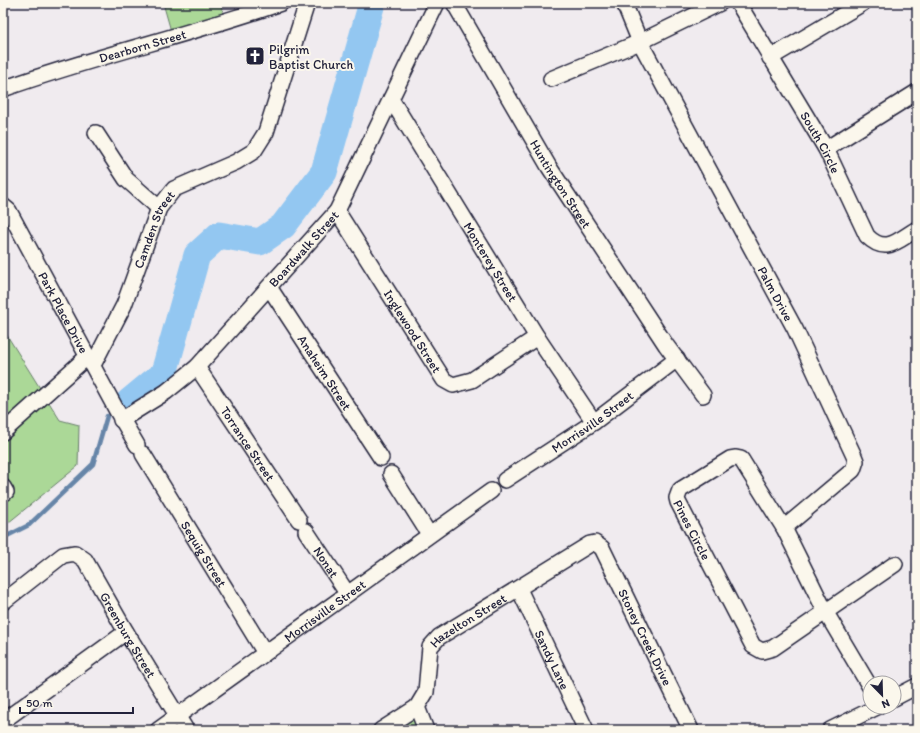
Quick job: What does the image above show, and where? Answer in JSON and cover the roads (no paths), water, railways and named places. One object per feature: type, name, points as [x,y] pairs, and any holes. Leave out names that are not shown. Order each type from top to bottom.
[{"type":"street","name":"Dearborn Street","points":[[3,88],[60,69],[226,22],[281,3]]},
{"type":"street","name":"Camden Street","points":[[91,360],[124,305],[159,208],[174,189],[236,162],[254,151],[266,132],[306,3]]},
{"type":"street","name":"Boardwalk Street","points":[[121,420],[166,392],[197,367],[337,210],[437,3]]},
{"type":"street","name":"Huntington Street","points":[[454,3],[549,167],[703,395]]},
{"type":"street","name":"Palm Drive","points":[[624,3],[640,42],[795,329],[856,461],[853,470],[784,528]]},
{"type":"street","points":[[551,79],[640,42],[720,3]]},
{"type":"street","name":"South Circle","points":[[738,3],[826,149],[867,236],[876,244],[889,246],[917,230]]},
{"type":"street","points":[[770,58],[863,3]]},
{"type":"street","points":[[826,149],[917,92]]},
{"type":"street","name":"Monterey Street","points":[[391,99],[537,337],[594,422]]},
{"type":"street","points":[[96,133],[126,179],[159,208]]},
{"type":"street","name":"Park Place Drive","points":[[3,206],[9,211],[91,360],[121,420]]},
{"type":"street","name":"Inglewood Street","points":[[337,210],[444,380],[453,385],[472,380],[537,337]]},
{"type":"street","name":"Anaheim Street","points":[[268,287],[381,458]]},
{"type":"street","name":"Morrisville Street","points":[[505,480],[594,422],[678,359]]},
{"type":"street","points":[[3,432],[91,360]]},
{"type":"street","name":"Torrance Street","points":[[197,367],[303,525]]},
{"type":"street","name":"Sequig Street","points":[[121,420],[265,653]]},
{"type":"street","name":"Pines Circle","points":[[863,675],[825,611],[784,528],[741,459],[730,459],[680,490],[678,494],[678,502],[753,646],[762,651],[773,648],[825,611],[895,564]]},
{"type":"street","points":[[391,474],[429,534]]},
{"type":"street","name":"Morrisville Street","points":[[158,730],[429,534],[491,491]]},
{"type":"street","name":"Nonat","points":[[303,525],[347,593]]},
{"type":"street","name":"Hazelton Street","points":[[381,730],[417,707],[426,692],[430,647],[433,642],[590,544],[598,545]]},
{"type":"street","name":"Stoney Creek Drive","points":[[598,545],[602,548],[692,730]]},
{"type":"street","name":"Greenburg Street","points":[[3,602],[63,555],[75,553],[85,560],[126,632],[186,730]]},
{"type":"street","name":"Sandy Lane","points":[[519,589],[586,730]]},
{"type":"street","points":[[3,721],[126,632]]},
{"type":"street","points":[[902,694],[917,686]]},
{"type":"street","points":[[417,707],[426,730]]},
{"type":"street","points":[[830,730],[862,714]]},
{"type":"waterway","points":[[129,402],[164,373],[197,255],[219,235],[260,242],[283,226],[324,172],[372,3]]},
{"type":"waterway","points":[[3,538],[29,525],[93,464],[107,416]]},
{"type":"place","name":"Pilgrim Baptist Church","points":[[255,56]]}]
